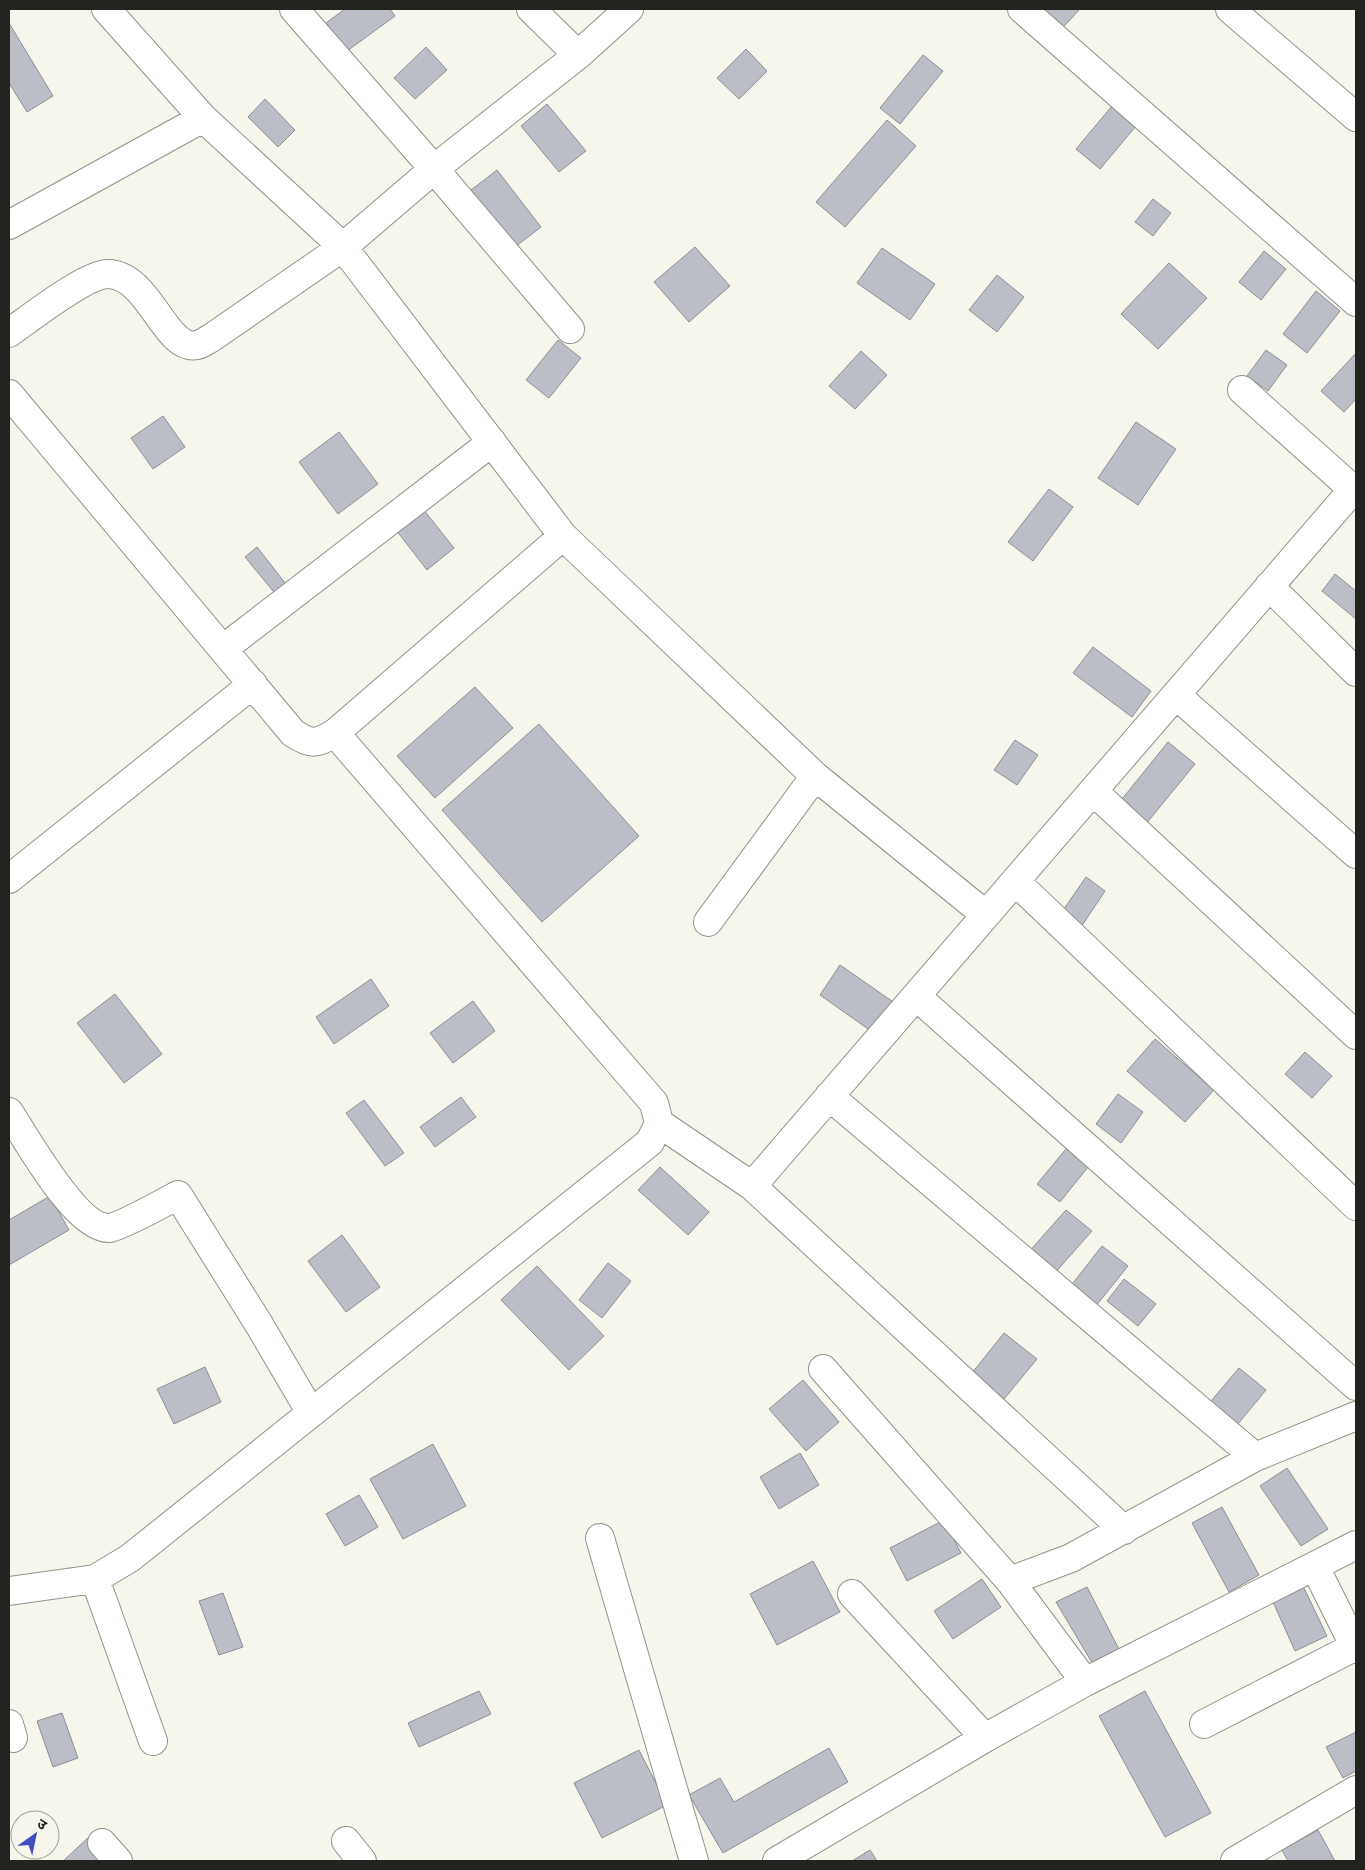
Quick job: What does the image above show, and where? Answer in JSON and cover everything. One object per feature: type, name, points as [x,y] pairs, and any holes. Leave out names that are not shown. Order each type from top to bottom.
[{"type":"street","points":[[106,9],[203,118],[344,247],[563,536],[815,776],[986,915]]},
{"type":"street","points":[[294,9],[434,169],[570,329]]},
{"type":"street","points":[[530,9],[578,56]]},
{"type":"street","points":[[9,333],[81,283],[107,274],[129,281],[145,295],[169,332],[182,342],[196,345],[211,338],[344,247],[434,169],[578,56],[629,9]]},
{"type":"street","points":[[1022,9],[1356,302]]},
{"type":"street","points":[[1230,9],[1356,117]]},
{"type":"street","points":[[9,225],[203,118]]},
{"type":"street","points":[[752,1186],[1269,586],[1355,489],[1242,390]]},
{"type":"street","points":[[9,394],[293,733],[306,742],[321,742],[335,733],[563,536]]},
{"type":"street","points":[[223,649],[492,442]]},
{"type":"street","points":[[1269,586],[1356,672]]},
{"type":"street","points":[[9,879],[253,684]]},
{"type":"street","points":[[1176,695],[1356,854]]},
{"type":"street","points":[[9,1591],[95,1579],[130,1558],[650,1142],[659,1123],[654,1103],[335,733]]},
{"type":"street","points":[[708,922],[815,776]]},
{"type":"street","points":[[1093,791],[1356,1035]]},
{"type":"street","points":[[1015,881],[1356,1206]]},
{"type":"street","points":[[916,996],[1356,1386]]},
{"type":"street","points":[[829,1096],[1254,1457]]},
{"type":"street","points":[[9,1112],[67,1199],[91,1222],[109,1228],[178,1195],[260,1326],[311,1413]]},
{"type":"street","points":[[659,1123],[752,1186],[1124,1530]]},
{"type":"street","points":[[823,1369],[1010,1581],[1085,1682]]},
{"type":"street","points":[[1010,1581],[1071,1558],[1254,1457],[1356,1416]]},
{"type":"street","points":[[600,1538],[694,1861]]},
{"type":"street","points":[[777,1861],[985,1738],[1085,1682],[1356,1545]]},
{"type":"street","points":[[1204,1724],[1356,1647],[1315,1567]]},
{"type":"street","points":[[95,1579],[153,1741]]},
{"type":"street","points":[[852,1594],[985,1738]]},
{"type":"street","points":[[1235,1861],[1356,1790]]},
{"type":"building","points":[[345,9],[390,9],[395,16],[347,51],[326,23]]},
{"type":"building","points":[[1022,9],[1080,9],[1054,37]]},
{"type":"building","points":[[9,23],[53,96],[27,112],[9,83]]},
{"type":"building","points":[[426,47],[447,70],[415,99],[394,78]]},
{"type":"building","points":[[746,49],[767,71],[739,99],[717,78]]},
{"type":"building","points":[[923,55],[943,71],[900,124],[880,108]]},
{"type":"building","points":[[265,99],[295,130],[278,147],[248,117]]},
{"type":"building","points":[[547,104],[586,151],[559,172],[521,126]]},
{"type":"building","points":[[1112,106],[1136,126],[1100,169],[1076,149]]},
{"type":"building","points":[[887,120],[916,146],[845,227],[816,202]]},
{"type":"building","points":[[497,170],[541,227],[506,254],[462,197]]},
{"type":"building","points":[[1153,199],[1171,213],[1153,236],[1135,222]]},
{"type":"building","points":[[695,247],[730,286],[689,322],[654,282]]},
{"type":"building","points":[[882,248],[935,284],[910,320],[857,283]]},
{"type":"building","points":[[1264,251],[1286,269],[1261,300],[1239,282]]},
{"type":"building","points":[[1169,263],[1207,298],[1158,349],[1121,314]]},
{"type":"building","points":[[997,275],[1024,297],[997,332],[969,310]]},
{"type":"building","points":[[1316,291],[1340,311],[1307,353],[1283,334]]},
{"type":"building","points":[[558,340],[581,358],[549,398],[526,380]]},
{"type":"building","points":[[1266,350],[1287,365],[1268,391],[1247,376]]},
{"type":"building","points":[[861,351],[887,375],[855,409],[829,386]]},
{"type":"building","points":[[1356,353],[1356,399],[1344,412],[1321,391]]},
{"type":"building","points":[[163,416],[185,447],[153,469],[131,438]]},
{"type":"building","points":[[1136,422],[1176,449],[1138,505],[1098,478]]},
{"type":"building","points":[[339,432],[378,484],[338,514],[299,462]]},
{"type":"building","points":[[1049,489],[1073,507],[1033,561],[1008,542]]},
{"type":"building","points":[[423,509],[454,548],[427,570],[396,530]]},
{"type":"building","points":[[257,547],[289,588],[278,597],[245,557]]},
{"type":"building","points":[[1335,574],[1356,591],[1356,619],[1322,591]]},
{"type":"building","points":[[1093,647],[1151,691],[1132,717],[1073,673]]},
{"type":"building","points":[[475,687],[513,728],[435,798],[397,756]]},
{"type":"building","points":[[539,724],[639,836],[542,922],[442,810]]},
{"type":"building","points":[[1015,740],[1038,755],[1017,785],[994,770]]},
{"type":"building","points":[[1168,742],[1195,764],[1141,830],[1114,809]]},
{"type":"building","points":[[1086,877],[1105,891],[1079,930],[1059,916]]},
{"type":"building","points":[[840,965],[899,1006],[878,1036],[820,995]]},
{"type":"building","points":[[371,979],[389,1006],[334,1044],[316,1017]]},
{"type":"building","points":[[115,994],[162,1054],[124,1083],[77,1023]]},
{"type":"building","points":[[473,1001],[495,1031],[453,1063],[430,1033]]},
{"type":"building","points":[[1155,1039],[1214,1090],[1185,1122],[1127,1071]]},
{"type":"building","points":[[1305,1052],[1332,1076],[1312,1098],[1285,1074]]},
{"type":"building","points":[[1118,1094],[1143,1112],[1121,1143],[1096,1124]]},
{"type":"building","points":[[461,1097],[476,1117],[435,1147],[420,1127]]},
{"type":"building","points":[[364,1100],[404,1153],[385,1166],[346,1113]]},
{"type":"building","points":[[1070,1144],[1092,1162],[1060,1202],[1037,1184]]},
{"type":"building","points":[[660,1167],[709,1212],[688,1235],[638,1190]]},
{"type":"building","points":[[50,1196],[69,1230],[9,1265],[9,1220]]},
{"type":"building","points":[[1066,1210],[1092,1231],[1053,1275],[1027,1254]]},
{"type":"building","points":[[342,1235],[380,1287],[346,1312],[308,1261]]},
{"type":"building","points":[[1102,1246],[1128,1266],[1091,1312],[1066,1292]]},
{"type":"building","points":[[608,1263],[631,1281],[602,1318],[579,1300]]},
{"type":"building","points":[[537,1266],[604,1336],[569,1370],[501,1300]]},
{"type":"building","points":[[1124,1279],[1156,1304],[1138,1326],[1107,1301]]},
{"type":"building","points":[[1004,1333],[1037,1359],[1004,1399],[972,1373]]},
{"type":"building","points":[[205,1367],[221,1402],[174,1424],[157,1389]]},
{"type":"building","points":[[1239,1368],[1266,1390],[1233,1430],[1206,1407]]},
{"type":"building","points":[[803,1380],[839,1422],[806,1451],[769,1409]]},
{"type":"building","points":[[433,1444],[466,1506],[403,1539],[370,1479]]},
{"type":"building","points":[[800,1453],[819,1485],[779,1509],[760,1477]]},
{"type":"building","points":[[1287,1468],[1328,1529],[1301,1546],[1260,1486]]},
{"type":"building","points":[[359,1495],[378,1527],[345,1546],[326,1514]]},
{"type":"building","points":[[1222,1507],[1259,1575],[1229,1592],[1192,1523]]},
{"type":"building","points":[[944,1520],[961,1553],[907,1581],[890,1548]]},
{"type":"building","points":[[813,1561],[840,1612],[777,1645],[750,1594]]},
{"type":"building","points":[[982,1579],[1001,1607],[953,1639],[934,1611]]},
{"type":"building","points":[[1087,1587],[1123,1657],[1094,1666],[1056,1602]]},
{"type":"building","points":[[1304,1588],[1327,1636],[1295,1651],[1273,1602]]},
{"type":"building","points":[[223,1593],[243,1647],[219,1655],[199,1601]]},
{"type":"building","points":[[479,1691],[491,1714],[419,1747],[408,1723]]},
{"type":"building","points":[[1145,1691],[1211,1813],[1165,1837],[1099,1716]]},
{"type":"building","points":[[62,1713],[78,1758],[53,1767],[37,1721]]},
{"type":"building","points":[[1356,1732],[1356,1771],[1343,1778],[1326,1747]]},
{"type":"building","points":[[829,1748],[848,1782],[723,1853],[689,1795],[720,1778],[734,1802]]},
{"type":"building","points":[[639,1750],[667,1805],[602,1838],[574,1783]]},
{"type":"building","points":[[1318,1830],[1335,1861],[1288,1861],[1282,1850]]},
{"type":"building","points":[[89,1837],[112,1861],[63,1861]]},
{"type":"building","points":[[870,1850],[877,1861],[852,1861]]}]
